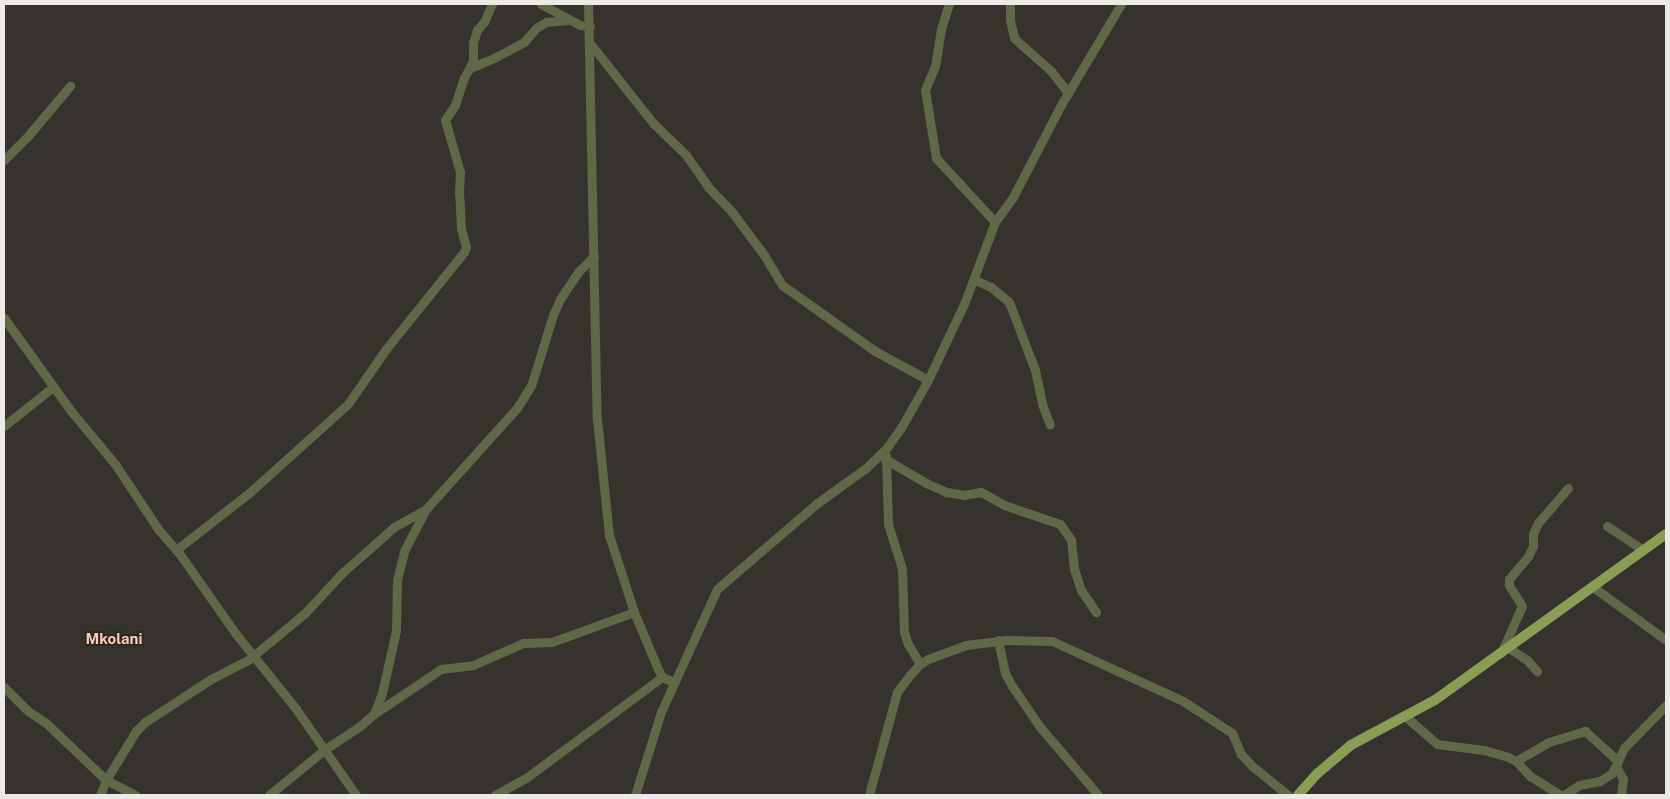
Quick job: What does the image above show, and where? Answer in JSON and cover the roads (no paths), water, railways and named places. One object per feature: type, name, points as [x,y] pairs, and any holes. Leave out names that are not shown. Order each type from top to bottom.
[{"type":"main road","points":[[1298,795],[1318,773],[1351,745],[1435,700],[1666,534]]},
{"type":"street","points":[[176,550],[250,493],[348,404],[386,349],[464,252],[466,247],[462,228],[459,192],[460,172],[451,136],[445,123],[446,117],[455,104],[474,59],[475,36],[492,4]]},
{"type":"street","points":[[541,4],[580,26],[590,26]]},
{"type":"street","points":[[588,4],[590,26],[590,154],[597,419],[609,535],[634,612],[662,677],[674,682]]},
{"type":"street","points":[[949,4],[941,29],[935,66],[925,90],[936,158],[995,222]]},
{"type":"street","points":[[1010,4],[1010,20],[1014,38],[1051,71],[1068,93]]},
{"type":"street","points":[[636,795],[656,727],[674,682],[717,589],[816,504],[886,454],[928,380],[975,280],[995,222],[1013,197],[1068,93],[1121,4]]},
{"type":"street","points":[[470,68],[524,42],[536,28],[546,22],[568,20]]},
{"type":"street","points":[[589,42],[653,123],[686,155],[708,187],[732,212],[764,255],[782,285],[875,350],[928,380]]},
{"type":"street","points":[[4,160],[27,137],[70,86]]},
{"type":"street","points":[[374,714],[382,693],[396,631],[397,580],[405,549],[426,509],[517,408],[531,386],[538,370],[553,315],[560,298],[579,271],[594,256]]},
{"type":"street","points":[[975,280],[991,287],[1009,302],[1035,370],[1042,404],[1050,424]]},
{"type":"street","points":[[4,318],[53,387],[115,464],[158,528],[356,795]]},
{"type":"street","points":[[4,426],[53,387]]},
{"type":"street","points":[[886,454],[926,483],[946,492],[964,495],[982,492],[1004,504],[1060,524],[1071,540],[1074,569],[1081,590],[1096,612]]},
{"type":"street","points":[[886,454],[888,524],[899,555],[903,580],[904,632],[908,644],[920,664]]},
{"type":"street","points":[[1537,671],[1527,660],[1505,651],[1522,606],[1509,584],[1509,580],[1528,556],[1533,546],[1533,534],[1538,523],[1568,488]]},
{"type":"street","points":[[100,795],[106,780],[136,730],[145,722],[164,708],[254,655],[305,613],[342,573],[394,527],[426,509]]},
{"type":"street","points":[[1607,526],[1643,550]]},
{"type":"street","points":[[1593,587],[1666,640]]},
{"type":"street","points":[[269,795],[324,750],[441,670],[473,664],[523,643],[552,642],[634,612]]},
{"type":"street","points":[[998,640],[1005,673],[1012,686],[1040,727],[1098,795]]},
{"type":"street","points":[[869,795],[897,692],[920,664],[966,645],[998,640],[1052,640],[1183,700],[1232,733],[1242,754],[1252,766],[1288,795]]},
{"type":"street","points":[[496,795],[526,778],[662,677]]},
{"type":"street","points":[[4,687],[28,711],[46,723],[106,780],[135,795]]},
{"type":"street","points":[[1406,717],[1437,744],[1484,750],[1516,761],[1530,776],[1563,795],[1583,784],[1600,781],[1612,773],[1624,748],[1666,705]]},
{"type":"street","points":[[1516,761],[1549,742],[1585,731],[1617,764],[1623,779],[1621,795]]},
{"type":"district","name":"Mkolani","points":[[114,639]]}]
